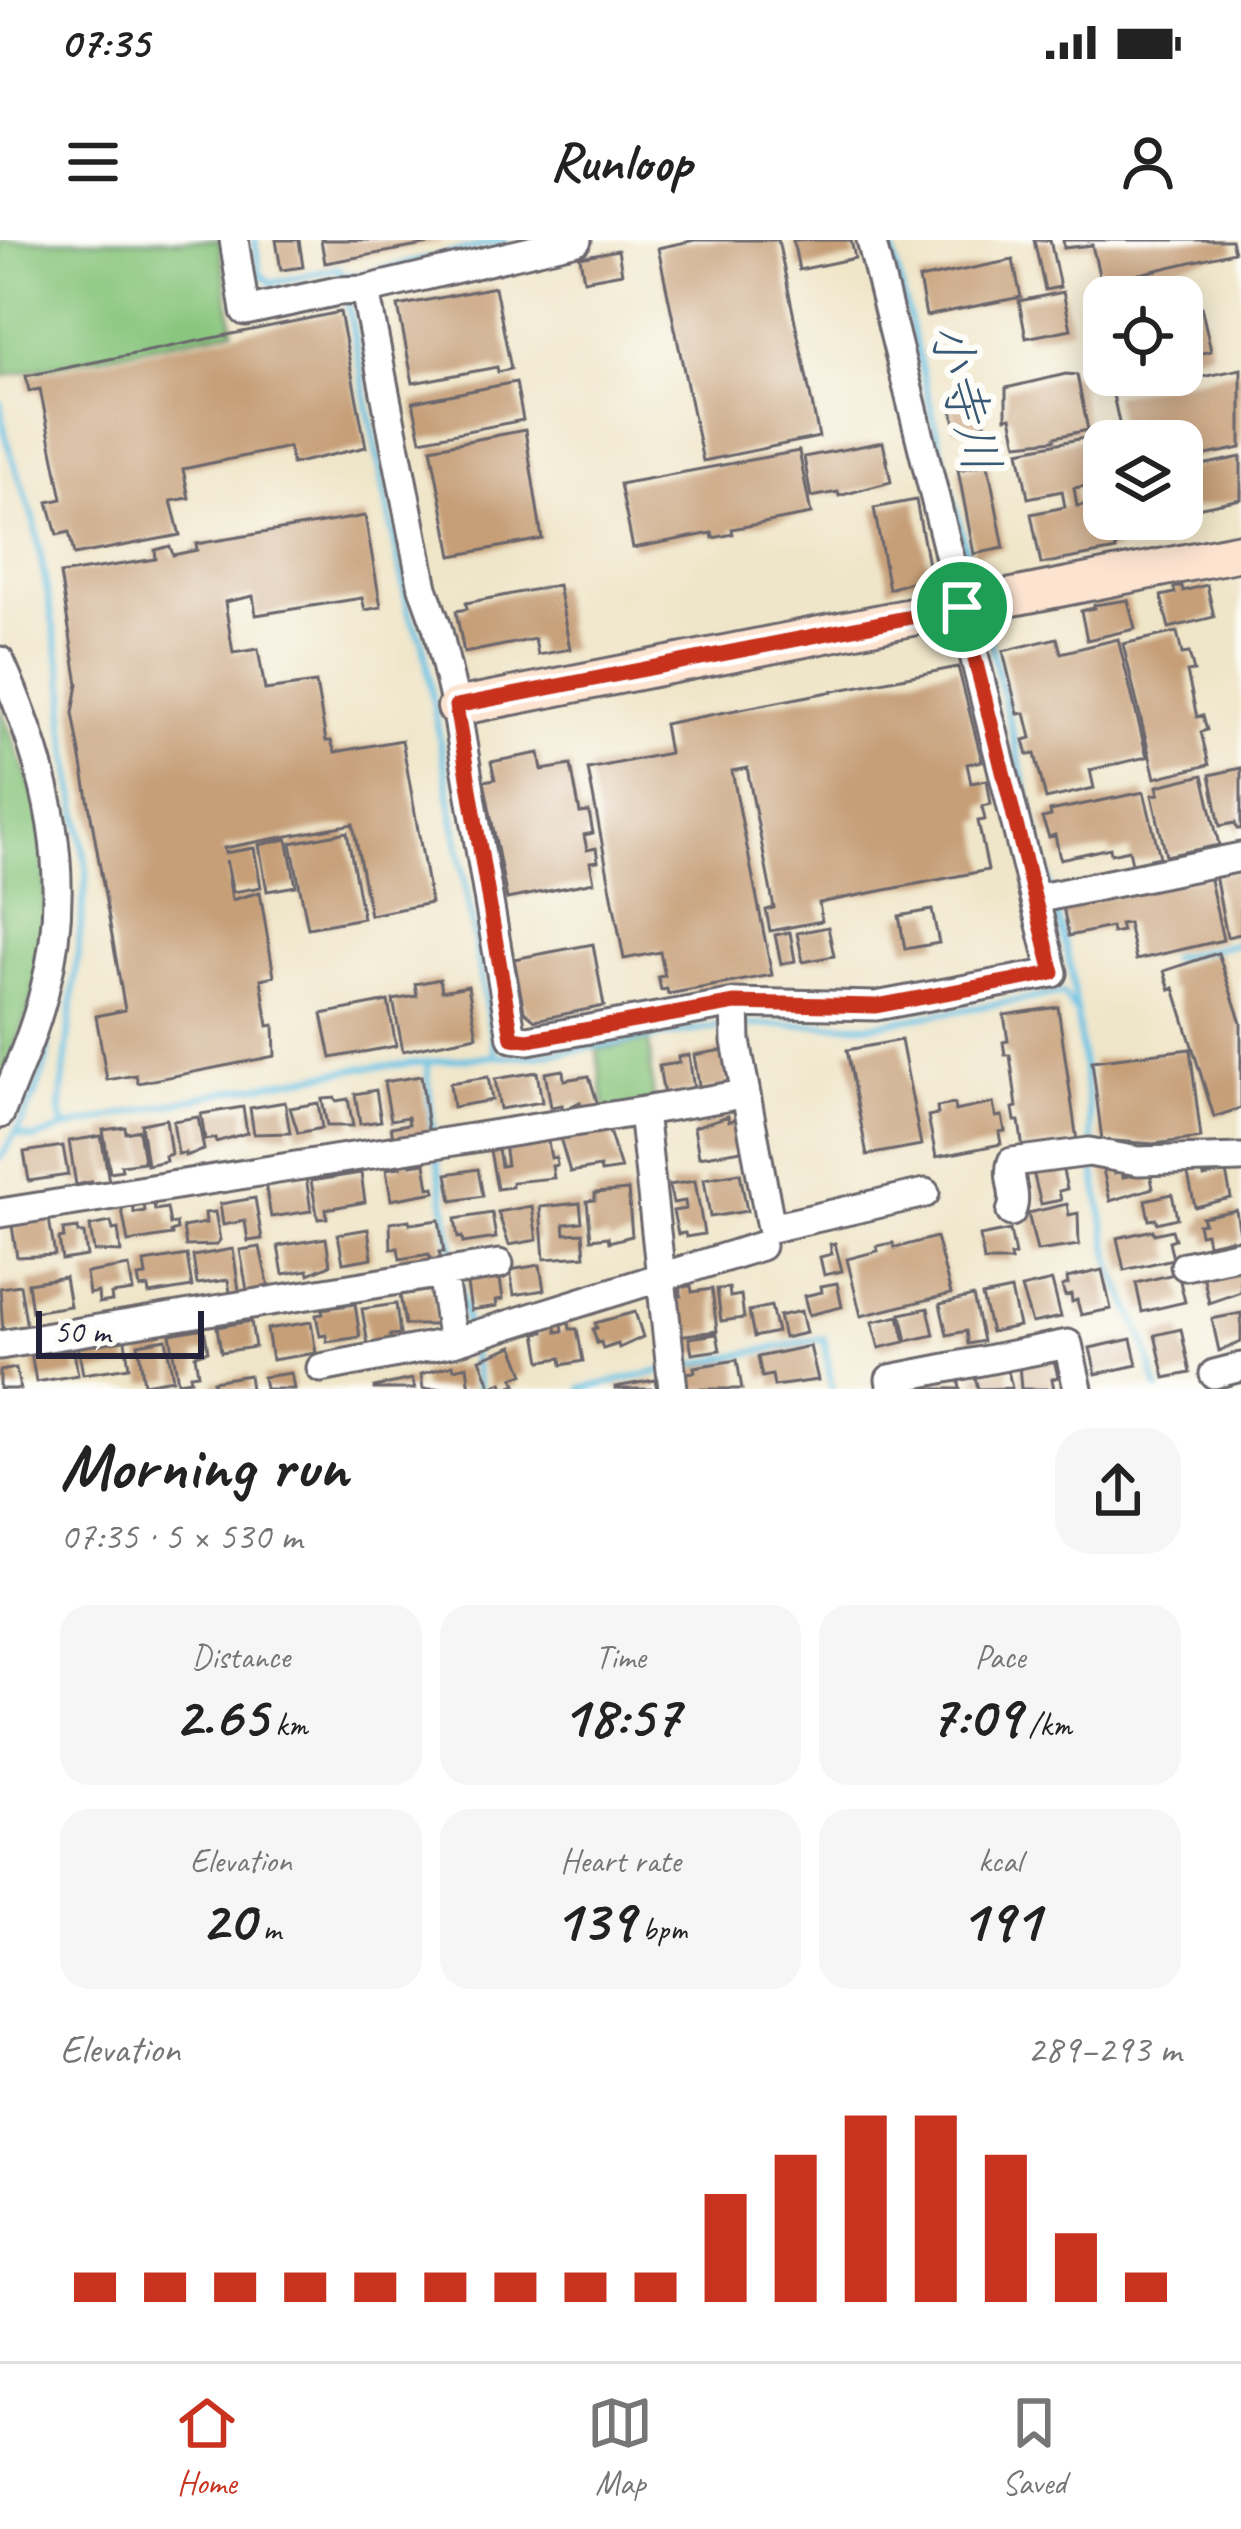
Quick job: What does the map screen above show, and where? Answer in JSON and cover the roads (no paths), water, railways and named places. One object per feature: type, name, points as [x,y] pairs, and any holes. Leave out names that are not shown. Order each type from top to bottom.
[{"type":"street","points":[[234,240],[244,311],[577,240]]},
{"type":"street","points":[[351,291],[456,706],[512,1038],[736,1020],[876,1006],[1053,973],[1046,897],[962,607],[871,240]]},
{"type":"street","points":[[456,706],[1241,552]]},
{"type":"street","points":[[0,661],[41,771],[58,841],[58,924],[44,995],[0,1114]]},
{"type":"street","points":[[1046,897],[1241,857]]},
{"type":"street","points":[[736,1020],[771,1228],[925,1193]]},
{"type":"street","points":[[0,1213],[732,1096]]},
{"type":"street","points":[[643,1111],[671,1375]]},
{"type":"street","points":[[1010,1212],[1016,1201],[1009,1171],[1012,1162],[1095,1152],[1138,1161],[1241,1158]]},
{"type":"street","points":[[320,1368],[463,1339],[761,1246]]},
{"type":"street","points":[[1185,1266],[1241,1254]]},
{"type":"street","points":[[0,1345],[499,1264]]},
{"type":"street","points":[[451,1271],[463,1339]]},
{"type":"street","points":[[892,1389],[890,1379],[1068,1344],[1078,1389]]},
{"type":"waterway","points":[[255,240],[260,274],[272,283],[339,268],[342,282]]},
{"type":"waterway","points":[[340,274],[355,276],[506,240]]},
{"type":"waterway","name":"小寺川","points":[[890,240],[971,572]]},
{"type":"waterway","points":[[347,301],[409,614],[423,643],[495,1056]]},
{"type":"waterway","points":[[0,402],[6,439],[34,520],[66,694],[64,723],[87,872],[60,1110],[64,1128],[233,1090],[361,1068],[534,1056],[730,1025]]},
{"type":"waterway","points":[[989,637],[1051,890]]},
{"type":"waterway","points":[[1054,903],[1071,969],[1093,1144]]},
{"type":"waterway","points":[[1171,958],[1241,943]]},
{"type":"waterway","points":[[743,1025],[871,1025],[1063,993],[1076,1014]]},
{"type":"waterway","points":[[0,1158],[38,1087],[48,1046]]},
{"type":"waterway","points":[[427,1065],[433,1133]]},
{"type":"waterway","points":[[17,1134],[34,1139],[64,1128]]},
{"type":"waterway","points":[[436,1152],[455,1263]]},
{"type":"waterway","points":[[1093,1163],[1112,1267],[1145,1343],[1158,1389]]},
{"type":"waterway","points":[[458,1276],[467,1328]]},
{"type":"waterway","points":[[679,1367],[824,1338],[832,1389]]},
{"type":"waterway","points":[[471,1347],[479,1389]]},
{"type":"waterway","points":[[581,1389],[666,1370]]}]
